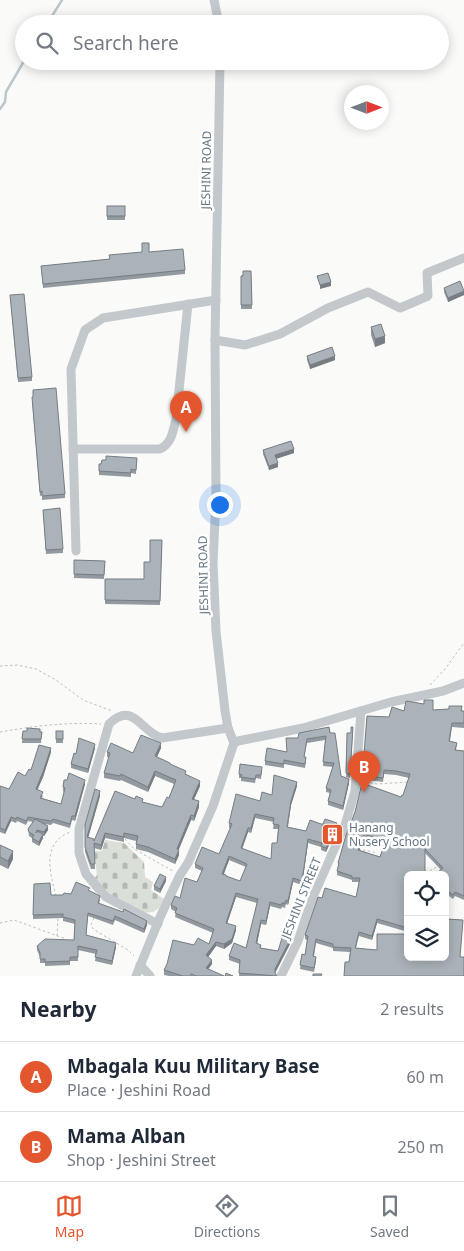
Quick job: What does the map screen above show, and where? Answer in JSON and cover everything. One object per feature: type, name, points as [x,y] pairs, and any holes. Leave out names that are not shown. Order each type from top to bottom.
[{"type":"street","points":[[214,0],[217,15]]},
{"type":"street","name":"JESHINI ROAD","points":[[220,70],[215,340],[216,498],[213,563],[216,631],[228,728],[234,743]]},
{"type":"street","points":[[215,340],[245,345],[280,334],[328,308],[368,292],[400,308],[428,296],[427,273],[464,258]]},
{"type":"street","points":[[76,551],[71,369],[85,330],[103,318],[216,300]]},
{"type":"street","points":[[73,449],[160,449],[167,446],[172,437],[176,419],[188,304]]},
{"type":"street","points":[[136,976],[180,875],[188,863],[213,806],[234,743],[303,728],[464,684]]},
{"type":"street","name":"JESHINI STREET","points":[[281,976],[298,941],[312,899],[344,825],[357,782],[361,711]]},
{"type":"street","points":[[158,924],[106,897],[83,869],[78,848],[79,829],[109,724],[115,718],[122,716],[138,719],[155,736],[162,738],[228,728]]},
{"type":"street","points":[[140,965],[150,976]]},
{"type":"path","points":[[423,695],[464,643]]},
{"type":"path","points":[[0,666],[17,665],[36,669],[56,680],[83,700],[107,708],[122,716]]},
{"type":"path","points":[[0,732],[44,725],[75,723],[109,724]]},
{"type":"path","points":[[357,782],[378,784],[401,781],[413,782]]},
{"type":"path","points":[[58,903],[50,871],[50,854],[60,838],[79,829]]},
{"type":"path","points":[[125,833],[126,841],[134,849],[180,875]]},
{"type":"path","points":[[358,850],[374,852],[377,855],[376,859]]},
{"type":"path","points":[[430,871],[438,866]]},
{"type":"path","points":[[57,936],[58,910]]},
{"type":"path","points":[[97,912],[91,925],[93,929],[128,950],[140,965]]},
{"type":"path","points":[[0,923],[14,920],[66,939]]},
{"type":"green space","points":[[105,840],[124,843],[144,862],[145,877],[153,882],[151,890],[164,899],[159,908],[153,912],[142,913],[112,900],[94,879],[97,875],[94,851],[102,851]]},
{"type":"building","points":[[107,206],[125,206],[125,216],[107,216]]},
{"type":"building","points":[[142,243],[149,243],[149,252],[183,249],[185,270],[43,284],[41,266],[110,259],[109,255],[142,252]]},
{"type":"building","points":[[243,271],[251,271],[252,305],[241,305],[241,276],[243,276]]},
{"type":"building","points":[[328,273],[331,282],[320,285],[317,276]]},
{"type":"building","points":[[460,281],[464,291],[448,298],[444,288]]},
{"type":"building","points":[[24,294],[32,377],[18,378],[10,295]]},
{"type":"building","points":[[381,324],[385,336],[375,339],[371,327]]},
{"type":"building","points":[[332,347],[335,356],[310,365],[307,356]]},
{"type":"building","points":[[56,388],[65,494],[42,496],[42,491],[40,492],[32,397],[33,390]]},
{"type":"building","points":[[291,441],[294,449],[275,455],[278,463],[269,466],[263,450]]},
{"type":"building","points":[[106,456],[137,458],[136,470],[131,469],[131,473],[99,471],[99,464],[101,464],[102,460],[106,460]]},
{"type":"building","points":[[60,508],[63,549],[46,550],[43,510]]},
{"type":"building","points":[[150,540],[162,540],[160,601],[105,600],[105,579],[144,579],[144,562],[150,562]]},
{"type":"building","points":[[74,560],[105,561],[104,575],[74,574]]},
{"type":"building","points":[[424,700],[433,700],[433,710],[449,709],[449,706],[462,706],[461,711],[464,711],[464,723],[452,723],[449,741],[457,743],[455,750],[464,751],[464,896],[455,892],[453,895],[449,892],[449,871],[439,871],[443,868],[425,849],[425,871],[404,871],[404,927],[377,919],[372,936],[359,932],[355,948],[377,950],[377,934],[404,934],[404,961],[449,961],[449,919],[463,920],[460,957],[464,957],[464,976],[344,976],[345,962],[349,962],[351,948],[333,947],[333,944],[316,939],[313,956],[316,957],[314,968],[300,965],[302,954],[305,955],[308,936],[305,935],[318,897],[322,898],[325,888],[356,897],[360,878],[352,878],[352,876],[337,871],[362,783],[401,797],[403,795],[410,774],[384,770],[383,778],[368,776],[369,769],[363,766],[367,716],[389,717],[392,707],[404,711],[406,701],[424,704]],"holes":[[[364,834],[377,838],[376,840],[385,843],[380,857],[358,850]]]},
{"type":"building","points":[[329,727],[330,733],[335,733],[341,776],[349,779],[343,806],[328,801],[331,790],[326,788],[334,763],[323,762],[326,736],[307,739],[304,757],[306,757],[305,764],[284,760],[284,764],[265,761],[267,748],[287,752],[286,738],[298,738],[299,733]]},
{"type":"building","points":[[351,727],[353,727],[350,774],[346,773],[347,733],[351,733]]},
{"type":"building","points":[[27,728],[40,729],[40,732],[42,732],[41,739],[22,739],[23,731],[27,731]]},
{"type":"building","points":[[56,731],[63,731],[63,739],[56,739]]},
{"type":"building","points":[[141,735],[161,743],[155,756],[186,771],[185,774],[200,781],[192,799],[199,801],[194,816],[191,815],[177,849],[179,850],[175,859],[148,847],[136,844],[138,836],[124,833],[124,837],[105,833],[101,845],[94,843],[95,864],[91,864],[85,847],[85,825],[95,789],[100,791],[87,837],[94,839],[94,841],[115,791],[135,799],[136,796],[143,799],[142,802],[162,807],[167,797],[169,798],[176,780],[155,771],[148,787],[121,774],[120,776],[104,773],[110,753],[107,752],[111,743],[133,753]]},
{"type":"building","points":[[79,738],[95,744],[88,769],[71,764],[74,753],[76,754]]},
{"type":"building","points":[[39,745],[51,748],[36,789],[43,792],[40,798],[61,804],[65,788],[63,787],[64,780],[67,780],[69,773],[85,780],[75,816],[72,816],[70,824],[53,819],[51,821],[28,817],[26,821],[17,817],[16,819],[11,817],[5,830],[0,828],[0,786],[9,789],[18,772],[25,776],[29,769],[31,770]]},
{"type":"building","points":[[240,764],[262,767],[261,775],[256,775],[255,779],[241,777],[242,775],[239,774]]},
{"type":"building","points":[[274,775],[297,782],[291,801],[287,827],[306,831],[310,820],[321,824],[323,824],[325,819],[337,823],[326,848],[321,846],[322,843],[308,839],[302,881],[293,878],[288,901],[286,900],[281,905],[270,902],[266,921],[261,920],[256,943],[261,945],[260,948],[278,951],[282,938],[290,940],[275,969],[277,976],[239,973],[240,960],[229,956],[234,943],[246,948],[258,899],[236,893],[226,923],[236,926],[232,939],[224,944],[216,942],[206,955],[212,960],[206,968],[224,976],[196,976],[191,974],[190,976],[183,976],[164,970],[173,940],[194,945],[198,938],[209,944],[214,929],[175,913],[177,908],[171,905],[175,896],[180,898],[185,878],[197,882],[203,868],[195,864],[202,847],[219,854],[232,824],[229,823],[236,794],[260,801],[262,792],[272,795]],"holes":[[[255,814],[274,818],[273,824],[279,825],[277,843],[272,843],[271,859],[241,848],[248,828],[251,828]],[[229,856],[247,864],[240,881],[222,874]]]},
{"type":"building","points":[[35,819],[48,826],[44,832],[37,830],[36,833],[37,831],[43,834],[39,842],[32,838],[34,835],[28,829]]},
{"type":"building","points":[[0,845],[13,851],[8,861],[0,857]]},
{"type":"building","points":[[160,874],[166,877],[160,889],[154,886]]},
{"type":"building","points":[[76,882],[90,888],[88,890],[100,896],[98,903],[123,912],[124,909],[147,921],[144,929],[115,916],[113,921],[88,913],[86,935],[116,943],[112,961],[95,957],[97,950],[78,946],[78,957],[70,957],[70,961],[45,962],[45,959],[40,959],[37,946],[45,939],[74,940],[75,920],[63,917],[63,914],[33,915],[34,884],[50,883],[51,895],[63,895],[64,893],[71,894]]},
{"type":"building","points":[[313,974],[322,974],[321,976],[313,976]]},
{"type":"waterway","points":[[53,15],[62,0]]},
{"type":"waterway","points":[[0,109],[5,102],[6,92],[19,70]]},
{"type":"place","name":"Mbagala Kuu Military Base","points":[[186,432]]},
{"type":"place","name":"Mama Alban","points":[[364,792]]},
{"type":"place","name":"Hanang Nusery School","points":[[333,834]]}]
